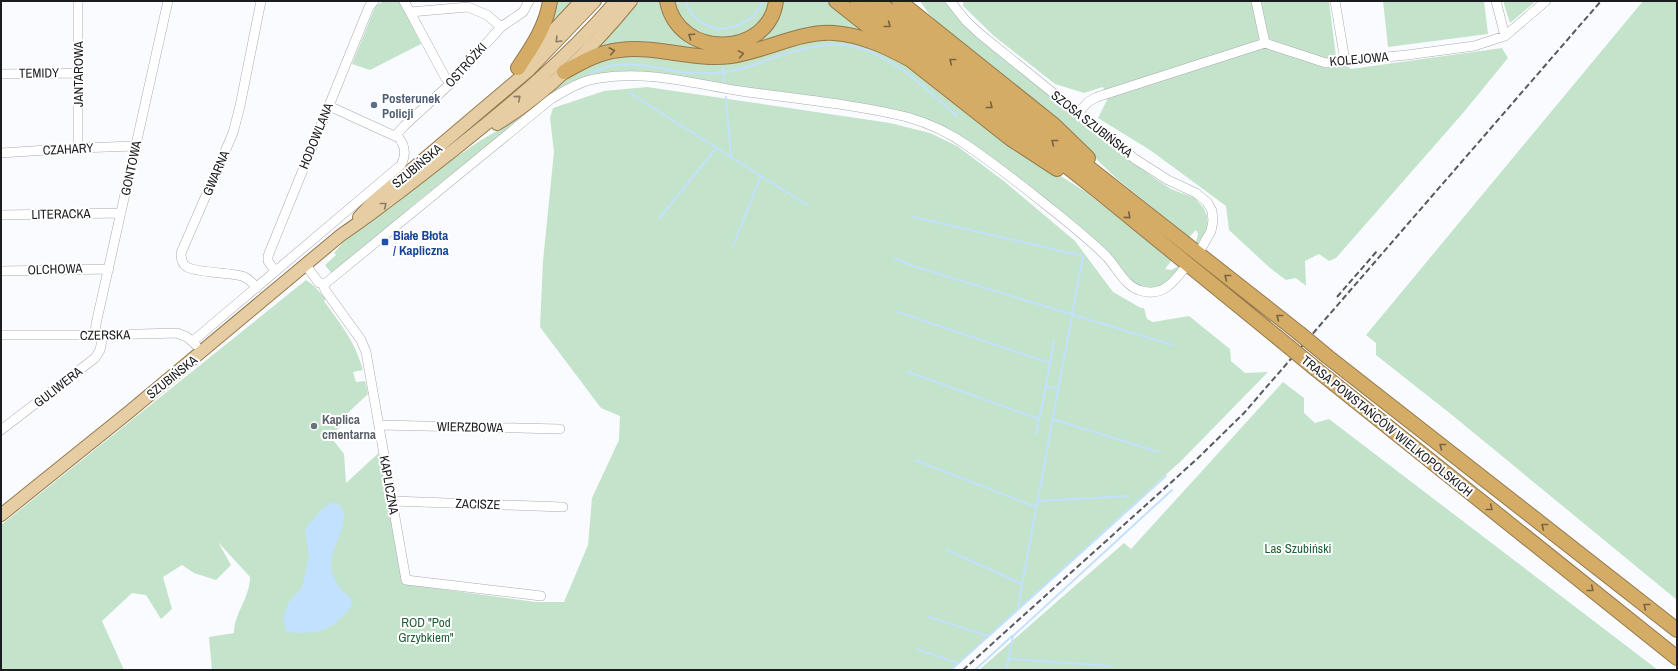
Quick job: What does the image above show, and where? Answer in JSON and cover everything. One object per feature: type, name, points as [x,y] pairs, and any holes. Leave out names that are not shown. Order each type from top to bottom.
[{"type":"highway","points":[[518,68],[535,43],[545,23],[550,1]]},
{"type":"highway","points":[[667,1],[672,16],[687,34],[698,40],[720,45],[736,44],[749,38],[762,29],[771,18],[776,1]]},
{"type":"highway","points":[[836,1],[1011,139],[1070,178],[1098,192]]},
{"type":"highway","points":[[857,1],[1098,192]]},
{"type":"highway","points":[[877,1],[1140,209]]},
{"type":"highway","points":[[899,1],[1054,126],[1140,209]]},
{"type":"highway","points":[[916,1],[951,42]]},
{"type":"highway","points":[[564,72],[592,57],[620,50],[634,49],[711,57],[730,56],[746,54],[803,37],[833,33],[870,41],[889,48],[911,60]]},
{"type":"highway","name":"TRASA POWSTAŃCÓW WIELKOPOLSKICH","points":[[1098,192],[1317,370],[1677,658]]},
{"type":"highway","name":"TRASA POWSTAŃCÓW WIELKOPOLSKICH","points":[[1140,209],[1677,630]]},
{"type":"main road","points":[[460,130],[581,1]]},
{"type":"main road","points":[[460,130],[528,71],[595,1]]},
{"type":"main road","points":[[455,149],[541,78],[575,46],[616,1]]},
{"type":"main road","points":[[455,149],[516,112],[564,72],[597,39],[631,1]]},
{"type":"main road","name":"SZUBIŃSKA","points":[[1,515],[202,352],[340,235],[372,203],[460,130]]},
{"type":"main road","name":"SZUBIŃSKA","points":[[340,235],[377,210],[455,149]]},
{"type":"street","name":"JANTAROWA","points":[[78,1],[78,148]]},
{"type":"street","name":"GONTOWA","points":[[99,335],[96,324],[122,213],[168,1]]},
{"type":"street","name":"GWARNA","points":[[257,288],[242,276],[190,269],[182,262],[181,253],[233,133],[240,106],[261,1]]},
{"type":"street","name":"HODOWLANA","points":[[275,271],[268,262],[268,256],[369,7],[374,1]]},
{"type":"street","points":[[404,1],[445,77],[451,83]]},
{"type":"street","name":"OSTRÓŻKI","points":[[396,135],[451,83],[501,27],[523,12],[529,1]]},
{"type":"street","name":"SZOSA SZUBIŃSKA","points":[[950,1],[966,21],[980,34],[1147,167],[1176,184],[1196,193],[1207,202],[1212,211],[1213,221],[1211,231],[1202,247]]},
{"type":"street","points":[[1078,113],[1088,102],[1096,97],[1265,43],[1256,1]]},
{"type":"street","points":[[1335,1],[1345,61]]},
{"type":"street","points":[[1496,1],[1505,36]]},
{"type":"street","name":"KOLEJOWA","points":[[1265,43],[1326,63],[1407,55],[1474,46],[1505,36],[1546,1]]},
{"type":"street","points":[[410,12],[468,7],[487,15],[501,27]]},
{"type":"street","name":"TEMIDY","points":[[1,74],[78,73]]},
{"type":"street","points":[[323,284],[339,273],[551,98],[580,83],[599,78],[619,76],[650,76],[720,88],[875,110],[909,118],[941,130],[967,145],[1024,187],[1096,246],[1110,260],[1126,282],[1135,288],[1151,292],[1163,290],[1172,284],[1183,270]]},
{"type":"street","points":[[329,106],[396,135]]},
{"type":"street","name":"SZUBIŃSKA","points":[[193,341],[401,165],[405,154],[403,143],[396,135]]},
{"type":"street","name":"CZAHARY","points":[[1,153],[136,146]]},
{"type":"street","name":"LITERACKA","points":[[1,215],[122,213]]},
{"type":"street","name":"KAPLICZNA","points":[[305,264],[319,283],[323,284],[325,290],[361,340],[366,352],[406,580],[541,596]]},
{"type":"street","name":"OLCHOWA","points":[[1,271],[109,268]]},
{"type":"street","name":"CZERSKA","points":[[1,335],[177,333],[193,341],[202,352]]},
{"type":"street","name":"GULIWERA","points":[[1,430],[95,358],[102,344],[99,335]]},
{"type":"street","name":"WIERZBOWA","points":[[379,425],[560,429]]},
{"type":"street","name":"ZACISZE","points":[[392,501],[563,507]]},
{"type":"green space","points":[[384,1],[400,1],[421,44],[370,70],[352,64],[376,5]]},
{"type":"green space","points":[[555,1],[575,1],[547,32]]},
{"type":"green space","points":[[637,1],[663,1],[676,27],[733,49],[781,1],[829,1],[877,39],[858,34],[746,50],[585,55]]},
{"type":"green space","points":[[671,1],[772,1],[767,14],[747,35],[719,41],[685,26]]},
{"type":"green space","points":[[920,1],[946,1],[970,31],[1080,120],[1150,175],[1171,189],[1195,198],[1203,207],[1207,216],[1208,224],[1207,232],[1197,244],[1198,234],[1196,230],[1189,237],[1116,178],[1039,104],[948,32],[929,14]]},
{"type":"green space","points":[[962,1],[1329,1],[1336,57],[1351,69],[1502,48],[1508,58],[1463,113],[1336,258],[1329,261],[1319,254],[1305,261],[1306,286],[1296,278],[1286,280],[1270,268],[1229,230],[1226,206],[1150,150],[1098,118],[1107,100],[1103,87],[1084,93],[1055,84],[994,36],[962,5],[964,4]]},
{"type":"green space","points":[[1383,1],[1484,1],[1488,34],[1388,47]]},
{"type":"green space","points":[[1503,1],[1536,1],[1510,23]]},
{"type":"green space","points":[[1643,1],[1677,1],[1677,600],[1452,415],[1376,355],[1376,343],[1366,335]]},
{"type":"green space","points":[[819,40],[853,41],[904,62],[1046,167],[1086,192],[1172,260],[1165,269],[1171,270],[1179,266],[1180,268],[1165,283],[1156,288],[1146,288],[1134,283],[1108,254],[995,160],[959,134],[946,127],[920,117],[906,113],[637,71],[597,74],[579,79],[560,88],[419,200],[332,274],[325,265],[336,255],[334,253],[346,239],[392,207],[449,162],[481,140],[526,114],[575,73],[588,65],[621,53],[712,61]]},
{"type":"green space","name":"ROD \"Pod Grzybkiem\"","points":[[647,87],[890,123],[930,133],[957,146],[1005,182],[1075,241],[1113,292],[1141,308],[1144,308],[1147,319],[1153,322],[1189,316],[1230,349],[1231,361],[1245,373],[1268,372],[1181,461],[951,670],[212,670],[209,637],[234,633],[236,619],[248,592],[250,577],[218,542],[231,565],[216,580],[194,573],[182,565],[163,577],[172,609],[161,619],[146,595],[132,593],[102,621],[124,670],[1,670],[1,525],[306,280],[326,299],[324,301],[352,342],[363,370],[353,372],[356,382],[365,381],[368,394],[338,422],[341,426],[330,436],[344,454],[346,483],[383,449],[404,580],[408,585],[410,583],[433,588],[535,602],[564,602],[588,545],[592,498],[619,440],[620,416],[601,408],[540,327],[543,261],[554,152],[550,118],[553,108],[604,91]]},
{"type":"green space","name":"Las Szubiński","points":[[1283,382],[1304,398],[1304,413],[1315,423],[1329,419],[1658,670],[979,670],[1124,543],[1131,549]]},
{"type":"water","points":[[332,502],[340,506],[344,512],[344,520],[334,549],[331,565],[338,585],[350,597],[353,604],[332,626],[316,632],[286,632],[283,618],[288,603],[302,587],[309,557],[305,529],[320,511]]},
{"type":"waterway","points":[[686,1],[690,12],[698,20],[708,26],[719,29],[719,32]]},
{"type":"waterway","points":[[719,29],[733,27],[746,22],[756,13],[763,1]]},
{"type":"waterway","points":[[591,73],[608,66],[623,64],[647,66],[680,72],[726,72],[807,48],[826,45],[845,45],[861,48],[891,62],[919,83],[956,116],[957,113]]},
{"type":"waterway","points":[[997,64],[1000,61]]},
{"type":"waterway","points":[[723,68],[724,82]]},
{"type":"waterway","points":[[628,92],[731,157]]},
{"type":"waterway","points":[[726,97],[731,157],[807,205]]},
{"type":"waterway","points":[[659,219],[716,148]]},
{"type":"waterway","points":[[733,246],[761,176]]},
{"type":"waterway","points":[[914,217],[1083,256],[1018,606],[1019,609]]},
{"type":"waterway","points":[[894,258],[910,265],[1172,345]]},
{"type":"waterway","points":[[898,312],[1050,363],[1046,386]]},
{"type":"waterway","points":[[1050,363],[1054,340]]},
{"type":"waterway","points":[[908,372],[1039,419],[1046,386],[1058,389]]},
{"type":"waterway","points":[[1036,434],[1039,419]]},
{"type":"waterway","points":[[1052,419],[1159,452]]},
{"type":"waterway","points":[[915,460],[1036,507]]},
{"type":"waterway","points":[[951,670],[1166,476]]},
{"type":"waterway","points":[[1006,670],[1013,636],[1172,490]]},
{"type":"waterway","points":[[1037,501],[1128,496]]},
{"type":"waterway","points":[[947,550],[1022,584]]},
{"type":"waterway","points":[[929,617],[988,636]]},
{"type":"waterway","points":[[975,670],[1012,636]]},
{"type":"waterway","points":[[917,649],[958,663]]},
{"type":"waterway","points":[[1009,659],[1111,666]]},
{"type":"railway","points":[[963,670],[1197,459],[1244,413],[1601,1]]},
{"type":"railway","points":[[1337,297],[1377,251]]},
{"type":"place","name":"Posterunek Policji","points":[[374,105]]},
{"type":"place","name":"Białe Błota / Kapliczna","points":[[385,242]]},
{"type":"place","name":"Kaplica cmentarna","points":[[314,426]]}]
